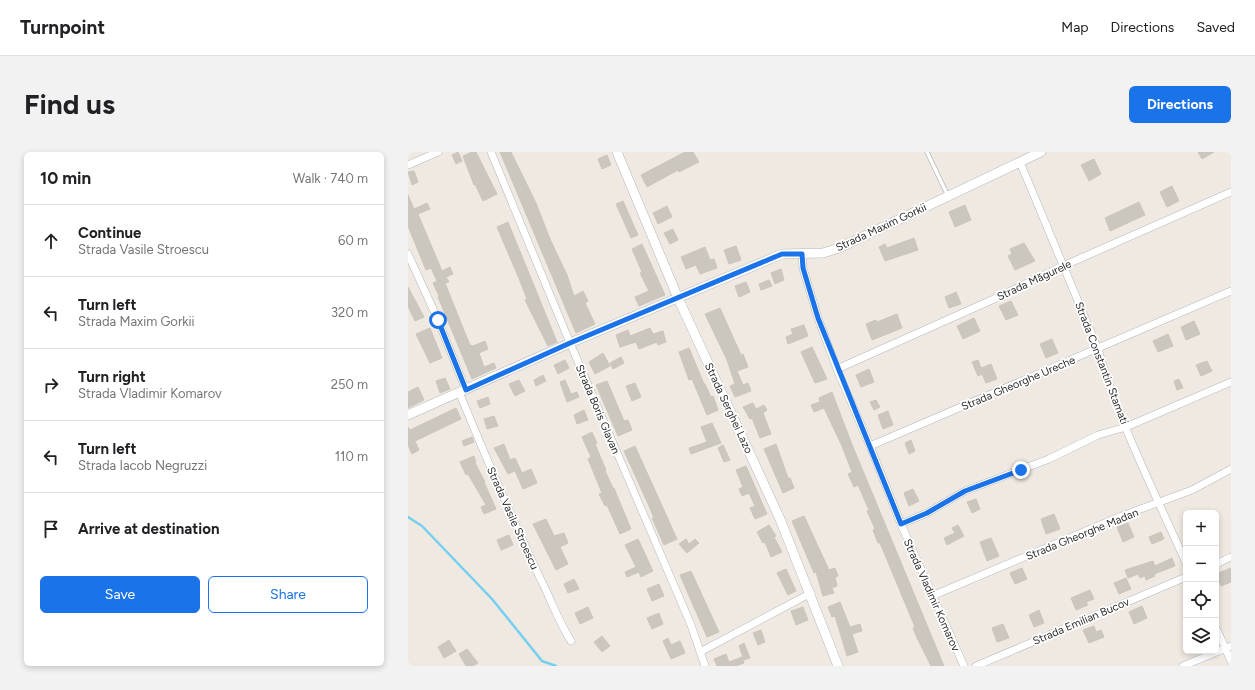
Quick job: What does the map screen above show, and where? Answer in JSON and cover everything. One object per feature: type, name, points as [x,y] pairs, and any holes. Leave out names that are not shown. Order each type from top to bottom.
[{"type":"street","points":[[408,165],[438,152]]},
{"type":"street","name":"Strada Boris Glavan","points":[[491,152],[570,343],[691,625],[705,666]]},
{"type":"street","name":"Strada Serghei Lazo","points":[[617,152],[678,298],[777,512],[811,593],[838,666]]},
{"type":"street","name":"Strada Maxim Gorkii","points":[[408,415],[570,343],[782,254],[823,253],[839,248],[1041,152]]},
{"type":"street","name":"Strada Constantin Stamati","points":[[1020,162],[1098,349],[1126,427],[1183,556]]},
{"type":"street","name":"Strada Măgurele","points":[[837,368],[967,312],[1063,266],[1231,192]]},
{"type":"street","name":"Strada Vasile Stroescu","points":[[408,254],[438,320],[462,391],[509,514],[560,624],[571,641]]},
{"type":"street","name":"Strada Vladimir Komarov","points":[[802,254],[803,268],[818,318],[837,368],[901,524],[964,666]]},
{"type":"street","name":"Strada Gheorghe Ureche","points":[[870,446],[1231,291]]},
{"type":"street","points":[[901,524],[927,513],[965,491],[1049,460],[1098,435],[1126,427],[1231,382]]},
{"type":"street","name":"Strada Gheorghe Madan","points":[[932,596],[1119,517],[1192,490],[1231,469]]},
{"type":"street","points":[[1219,563],[1231,557]]},
{"type":"street","name":"Strada Emilian Bucov","points":[[976,666],[1183,577]]},
{"type":"street","points":[[700,652],[811,593]]},
{"type":"street","points":[[1219,633],[1228,647],[1231,660]]},
{"type":"street","points":[[1183,666],[1228,647]]},
{"type":"lane","points":[[928,152],[948,196]]},
{"type":"building","points":[[458,152],[462,161],[456,164],[452,155]]},
{"type":"building","points":[[476,152],[497,194],[483,201],[475,184],[474,185],[463,156]]},
{"type":"building","points":[[500,152],[511,152],[536,203],[550,239],[567,275],[574,296],[583,291],[588,301],[585,303],[595,324],[576,333]]},
{"type":"building","points":[[685,152],[693,152],[699,162],[679,172],[678,170],[647,187],[641,175]]},
{"type":"building","points":[[1198,152],[1214,152],[1202,159]]},
{"type":"building","points":[[607,155],[611,165],[602,169],[598,159]]},
{"type":"building","points":[[1094,159],[1101,174],[1089,181],[1081,165]]},
{"type":"building","points":[[414,171],[418,182],[412,185],[408,172]]},
{"type":"building","points":[[1172,186],[1179,201],[1167,207],[1160,192]]},
{"type":"building","points":[[408,195],[414,209],[427,203],[430,209],[418,214],[442,271],[450,267],[453,274],[446,277],[449,282],[445,283],[470,345],[473,346],[485,341],[488,349],[479,353],[484,367],[494,363],[496,368],[472,379],[433,283],[437,281],[431,268],[426,270],[408,226]]},
{"type":"building","points":[[623,201],[638,235],[631,238],[616,204]]},
{"type":"building","points":[[1139,202],[1145,215],[1110,231],[1105,218]]},
{"type":"building","points":[[965,205],[971,220],[955,227],[949,212]]},
{"type":"building","points":[[667,206],[672,217],[658,224],[653,213]]},
{"type":"building","points":[[508,222],[557,342],[548,346],[525,300],[527,299],[497,227]]},
{"type":"building","points":[[673,229],[678,240],[670,244],[664,233]]},
{"type":"building","points":[[914,238],[918,250],[885,261],[879,247],[885,244],[887,248]]},
{"type":"building","points":[[1024,243],[1035,261],[1015,270],[1008,256],[1012,254],[1010,249]]},
{"type":"building","points":[[642,244],[665,295],[639,306],[635,297],[649,291],[640,273],[642,272],[632,249]]},
{"type":"building","points":[[736,246],[741,260],[729,264],[724,250]]},
{"type":"building","points":[[705,247],[710,260],[714,259],[717,268],[700,274],[696,265],[686,269],[681,257]]},
{"type":"building","points":[[781,269],[784,280],[775,284],[771,273]]},
{"type":"building","points":[[769,280],[772,286],[761,290],[759,284]]},
{"type":"building","points":[[746,282],[750,292],[739,297],[735,286]]},
{"type":"building","points":[[408,287],[424,317],[415,321],[408,306]]},
{"type":"building","points":[[956,292],[961,304],[949,308],[945,297]]},
{"type":"building","points":[[1011,301],[1018,315],[1006,320],[999,306]]},
{"type":"building","points":[[720,308],[748,367],[737,371],[743,385],[748,383],[751,391],[735,397],[730,386],[735,384],[727,360],[705,314]]},
{"type":"building","points":[[897,314],[902,328],[872,340],[866,324],[876,320],[877,322]]},
{"type":"building","points":[[974,318],[980,331],[963,339],[957,326]]},
{"type":"building","points":[[1194,321],[1200,334],[1186,340],[1181,327]]},
{"type":"building","points":[[804,325],[808,336],[788,344],[786,337],[793,334],[791,329]]},
{"type":"building","points":[[430,328],[442,358],[430,363],[416,334]]},
{"type":"building","points":[[650,328],[653,334],[663,331],[666,342],[658,345],[657,342],[639,349],[636,342],[620,347],[616,335],[628,330],[630,336]]},
{"type":"building","points":[[1168,334],[1173,346],[1158,352],[1153,341]]},
{"type":"building","points":[[1052,339],[1058,353],[1046,358],[1040,344]]},
{"type":"building","points":[[812,347],[827,379],[815,383],[801,352]]},
{"type":"building","points":[[689,348],[704,384],[711,397],[713,396],[718,410],[707,415],[692,379],[689,380],[679,352]]},
{"type":"building","points":[[603,353],[610,366],[595,374],[589,362]]},
{"type":"building","points":[[621,357],[624,363],[613,369],[610,363]]},
{"type":"building","points":[[565,360],[569,368],[558,374],[554,365]]},
{"type":"building","points":[[978,360],[981,368],[991,364],[997,379],[986,383],[982,374],[978,376],[972,362]]},
{"type":"building","points":[[1207,361],[1212,371],[1201,376],[1196,365]]},
{"type":"building","points":[[869,369],[874,382],[861,387],[856,375]]},
{"type":"building","points":[[543,375],[546,381],[536,386],[534,380]]},
{"type":"building","points":[[445,378],[450,389],[440,393],[436,381]]},
{"type":"building","points":[[1179,379],[1183,388],[1177,390],[1174,381]]},
{"type":"building","points":[[519,380],[525,391],[515,396],[509,384]]},
{"type":"building","points":[[565,380],[571,394],[577,392],[579,397],[567,402],[560,382]]},
{"type":"building","points":[[607,381],[624,421],[628,420],[632,430],[618,436],[596,385]]},
{"type":"building","points":[[635,383],[641,397],[632,401],[626,386]]},
{"type":"building","points":[[418,387],[424,400],[408,408],[408,392]]},
{"type":"building","points":[[832,392],[851,442],[944,666],[931,666],[917,638],[913,628],[915,627],[880,543],[878,543],[873,530],[875,529],[867,511],[869,510],[858,485],[854,487],[848,474],[852,472],[842,446],[824,408],[814,412],[811,405],[820,402],[819,398]]},
{"type":"building","points":[[488,397],[490,404],[480,408],[477,401]]},
{"type":"building","points":[[876,400],[880,407],[874,410],[870,402]]},
{"type":"building","points":[[753,403],[756,409],[764,405],[767,410],[763,413],[771,434],[760,438],[752,418],[750,419],[743,407]]},
{"type":"building","points":[[456,408],[461,419],[415,441],[419,450],[412,454],[408,445],[408,427],[410,430]]},
{"type":"building","points":[[584,410],[588,420],[577,424],[574,415]]},
{"type":"building","points":[[888,411],[893,425],[883,429],[878,415]]},
{"type":"building","points":[[494,416],[498,426],[487,429],[484,419]]},
{"type":"building","points":[[712,423],[721,443],[691,454],[689,448],[707,442],[701,427]]},
{"type":"building","points":[[592,432],[597,443],[595,444],[606,470],[605,471],[614,488],[631,529],[620,534],[607,505],[605,506],[599,494],[602,493],[588,459],[591,457],[582,437]]},
{"type":"building","points":[[472,437],[474,442],[464,446],[462,441]]},
{"type":"building","points":[[911,440],[915,451],[909,454],[905,443]]},
{"type":"building","points":[[504,444],[510,460],[515,458],[522,473],[531,469],[537,483],[523,489],[515,471],[508,474],[494,448]]},
{"type":"building","points":[[776,444],[788,478],[790,478],[794,488],[783,493],[764,449]]},
{"type":"building","points":[[723,445],[730,460],[724,462],[718,448]]},
{"type":"building","points":[[635,446],[677,539],[664,545],[652,518],[654,518],[649,506],[624,451]]},
{"type":"building","points":[[474,456],[475,463],[485,482],[496,509],[484,514],[481,507],[486,505],[468,474],[466,475],[460,462]]},
{"type":"building","points":[[746,466],[767,514],[755,519],[750,508],[755,506],[749,493],[742,496],[739,489],[743,487],[736,470]]},
{"type":"building","points":[[913,489],[919,501],[909,506],[904,493]]},
{"type":"building","points":[[976,499],[980,509],[972,513],[967,502]]},
{"type":"building","points":[[1054,514],[1060,529],[1046,534],[1041,519]]},
{"type":"building","points":[[804,516],[829,570],[835,568],[838,576],[835,577],[837,586],[832,588],[834,593],[823,596],[816,572],[814,573],[792,521]]},
{"type":"building","points":[[546,519],[554,536],[564,533],[568,543],[560,547],[568,564],[556,570],[533,524]]},
{"type":"building","points":[[1128,523],[1134,537],[1123,542],[1117,527]]},
{"type":"building","points":[[769,525],[776,536],[774,537],[782,552],[771,557],[765,542],[763,543],[757,532]]},
{"type":"building","points":[[958,525],[964,536],[947,545],[944,538],[955,533],[952,528]]},
{"type":"building","points":[[1161,532],[1164,539],[1152,544],[1149,537]]},
{"type":"building","points":[[509,535],[513,545],[501,550],[497,540]]},
{"type":"building","points":[[991,538],[999,556],[987,561],[980,542]]},
{"type":"building","points":[[638,539],[653,571],[641,577],[639,572],[627,577],[625,572],[636,567],[625,545]]},
{"type":"building","points":[[686,539],[689,544],[695,539],[699,543],[687,553],[679,544]]},
{"type":"building","points":[[1172,558],[1175,566],[1154,574],[1155,576],[1146,580],[1145,576],[1140,578],[1138,574],[1128,578],[1125,570],[1153,561],[1155,566]]},
{"type":"building","points":[[1022,568],[1027,579],[1015,584],[1010,573]]},
{"type":"building","points":[[1231,568],[1231,582],[1221,586],[1219,581],[1219,573]]},
{"type":"building","points":[[786,569],[796,591],[788,595],[777,573]]},
{"type":"building","points":[[691,571],[719,632],[707,637],[680,575]]},
{"type":"building","points":[[1126,578],[1131,589],[1119,594],[1114,583]]},
{"type":"building","points":[[574,579],[579,589],[568,593],[564,584]]},
{"type":"building","points":[[659,584],[664,596],[652,601],[647,589]]},
{"type":"building","points":[[1090,590],[1094,599],[1086,602],[1088,605],[1076,610],[1071,598]]},
{"type":"building","points":[[840,602],[850,627],[860,624],[862,631],[852,634],[858,652],[847,656],[835,616],[832,617],[828,607]]},
{"type":"building","points":[[1142,606],[1147,618],[1134,624],[1129,612]]},
{"type":"building","points":[[588,607],[593,618],[580,624],[575,613]]},
{"type":"building","points":[[803,607],[808,620],[796,625],[791,611]]},
{"type":"building","points":[[1039,610],[1044,623],[1034,627],[1029,615]]},
{"type":"building","points":[[659,613],[663,624],[652,629],[647,618]]},
{"type":"building","points":[[1003,624],[1009,638],[997,642],[992,628]]},
{"type":"building","points":[[1094,626],[1096,632],[1101,630],[1104,637],[1089,643],[1083,630]]},
{"type":"building","points":[[761,630],[765,642],[758,645],[753,633]]},
{"type":"building","points":[[602,636],[610,646],[602,652],[594,642]]},
{"type":"building","points":[[668,638],[671,645],[680,641],[685,653],[671,659],[663,641]]},
{"type":"building","points":[[449,640],[456,651],[444,658],[438,647]]},
{"type":"building","points":[[744,643],[750,658],[744,660],[739,646]]},
{"type":"building","points":[[467,649],[478,663],[473,666],[466,666],[459,654]]},
{"type":"building","points":[[726,654],[729,662],[742,657],[744,663],[736,666],[717,666],[714,659]]},
{"type":"waterway","points":[[408,517],[422,526],[492,599],[542,661],[556,666]]},
{"type":"route","points":[[438,320],[466,390],[570,343],[782,254],[802,254],[803,268],[818,318],[901,524],[927,513],[965,491],[1021,470]]}]
